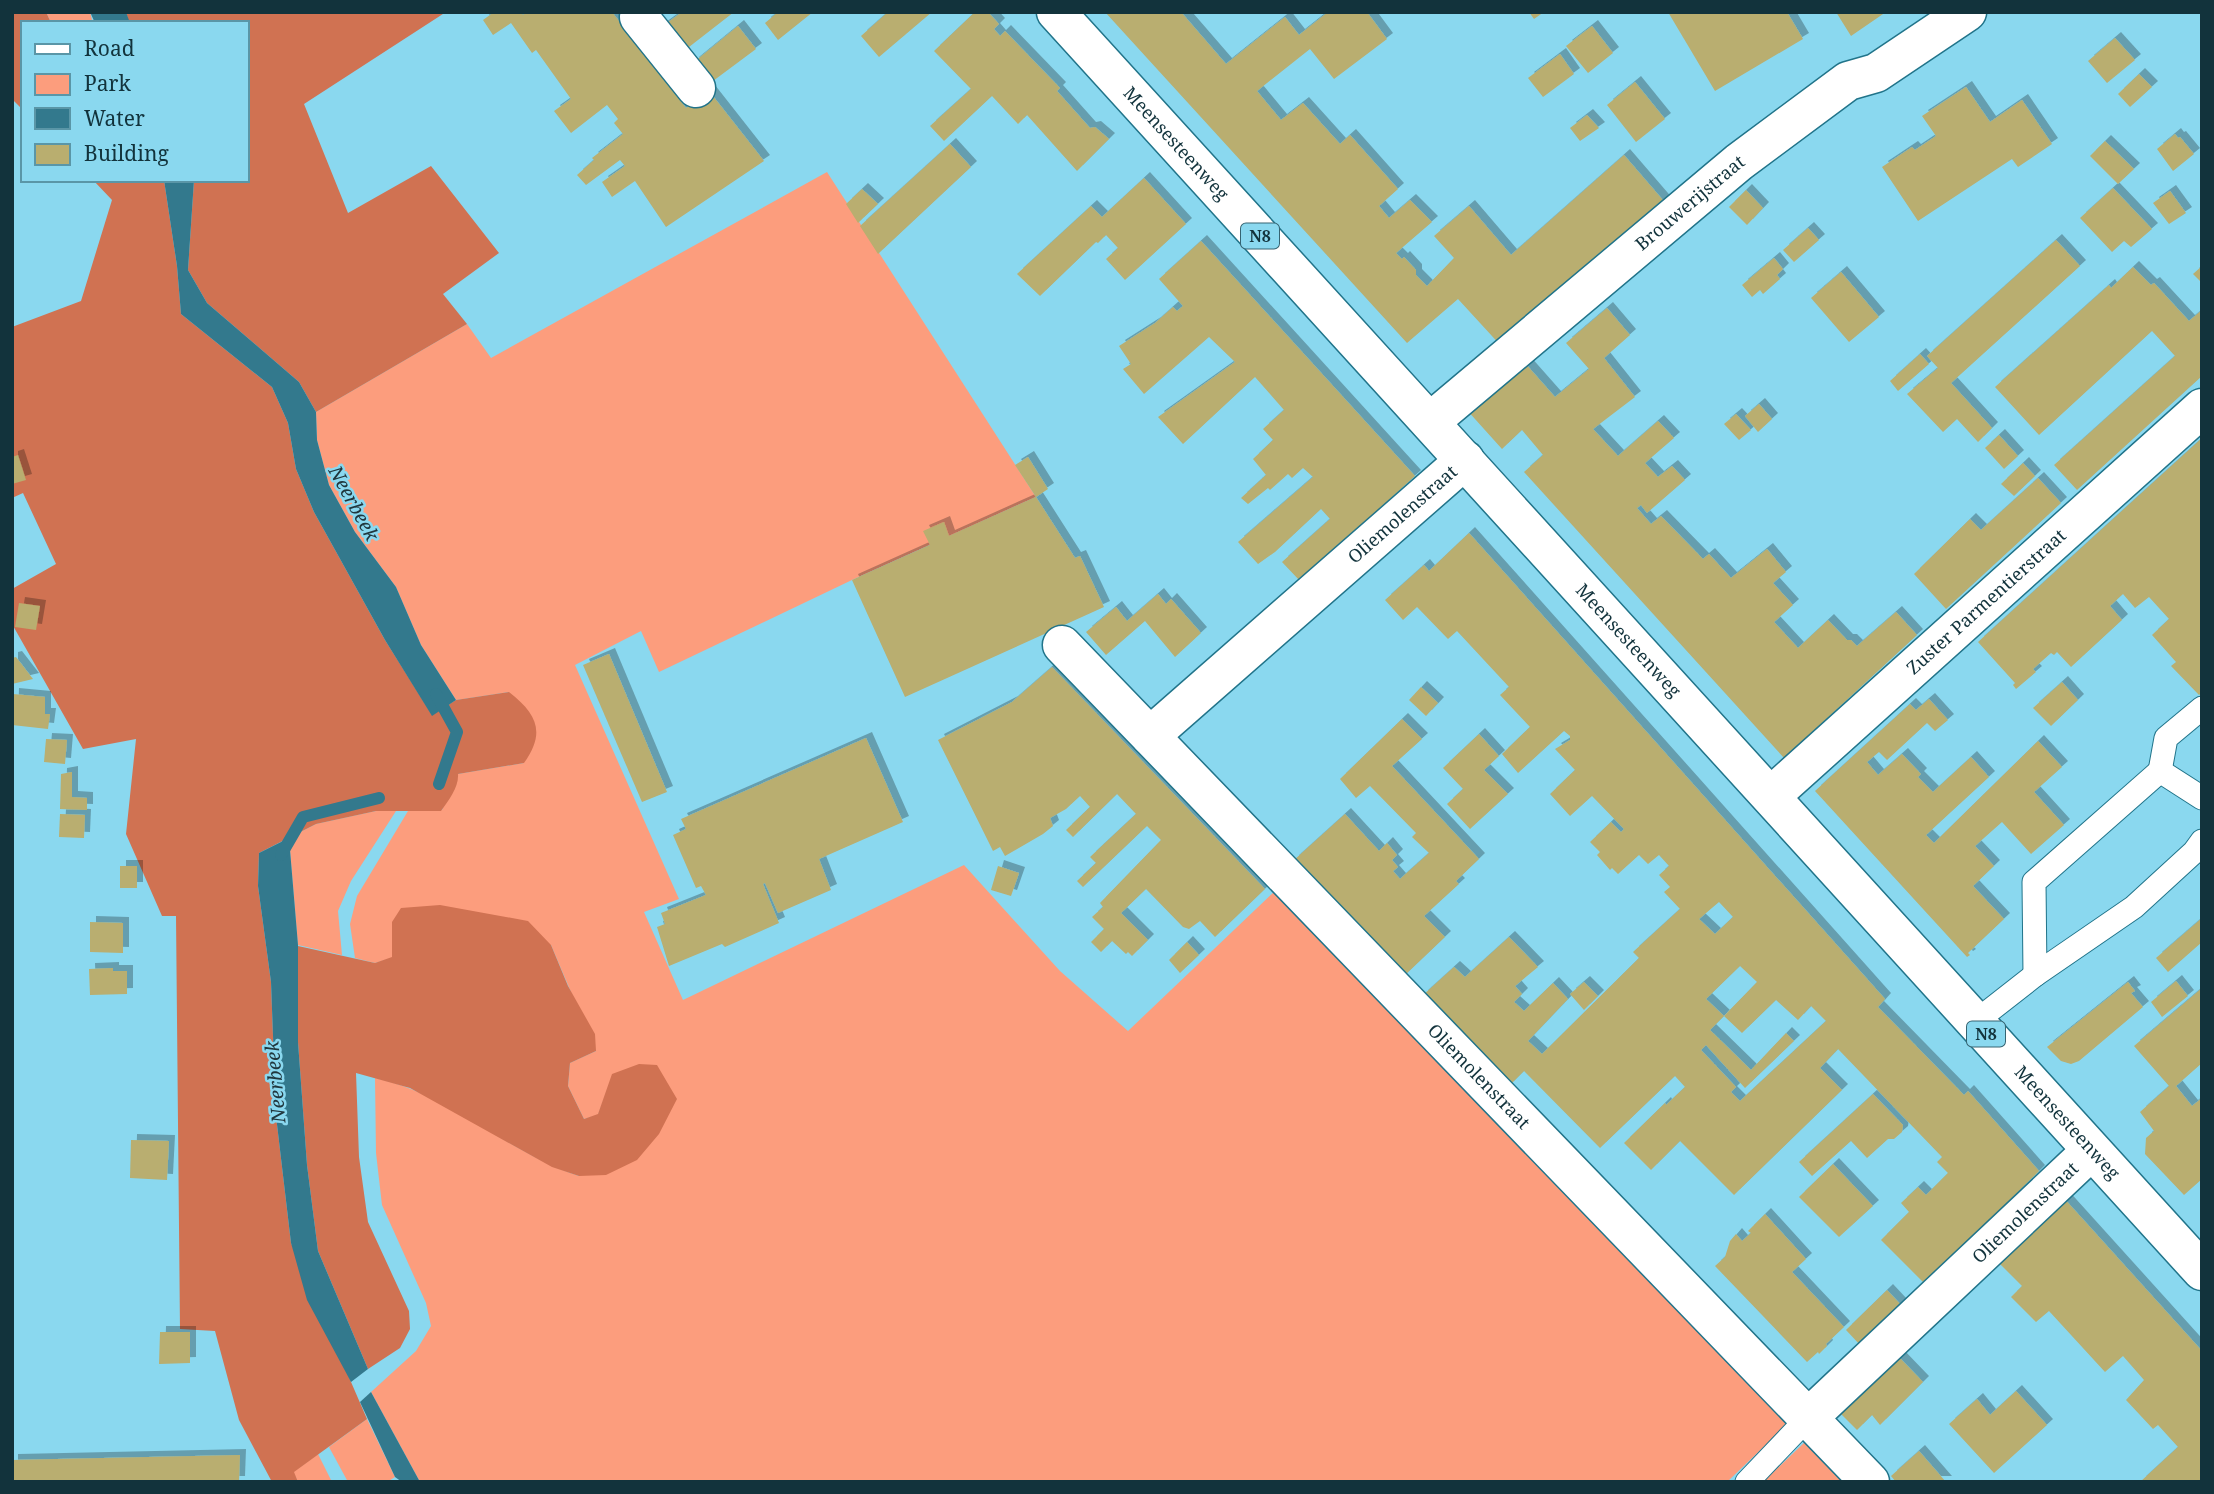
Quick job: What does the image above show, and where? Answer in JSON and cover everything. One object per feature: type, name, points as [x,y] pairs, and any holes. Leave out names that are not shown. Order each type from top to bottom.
[{"type":"street","name":"Meensesteenweg","points":[[1056,12],[2202,1271]]},
{"type":"street","name":"Brouwerijstraat","points":[[1430,422],[1739,162],[1848,81],[1876,73],[1966,12]]},
{"type":"street","points":[[640,14],[696,88]]},
{"type":"street","name":"Zuster Parmentierstraat","points":[[1771,796],[2202,408]]},
{"type":"street","name":"Oliemolenstraat","points":[[1150,736],[1465,460]]},
{"type":"street","name":"Oliemolenstraat","points":[[1062,645],[1870,1482]]},
{"type":"street","name":"Oliemolenstraat","points":[[1808,1418],[2091,1151]]},
{"type":"lane","points":[[2035,975],[2034,882],[2160,771],[2166,738],[2202,708]]},
{"type":"lane","points":[[2160,771],[2202,798]]},
{"type":"lane","points":[[1975,1022],[2035,975],[2134,907],[2194,852],[2202,841]]},
{"type":"lane","points":[[1747,1482],[1808,1418]]},
{"type":"green space","points":[[46,12],[90,12],[92,20],[91,21],[50,21]]},
{"type":"green space","points":[[827,172],[1036,497],[852,580],[659,672],[641,631],[575,665],[679,899],[644,912],[683,1000],[964,865],[1060,971],[1128,1031],[1278,888],[1794,1418],[1727,1482],[420,1482],[371,1392],[416,1351],[431,1326],[426,1303],[382,1205],[376,1153],[375,1078],[429,1097],[528,1153],[579,1176],[613,1074],[598,1115],[584,1119],[568,1086],[570,1063],[596,1051],[551,945],[392,923],[392,958],[375,963],[355,958],[350,924],[357,896],[408,811],[442,810],[458,774],[524,763],[509,692],[456,700],[421,645],[396,587],[355,532],[329,485],[317,440],[316,412],[467,324],[491,358]]},
{"type":"green space","points":[[376,811],[396,811],[351,881],[338,911],[342,955],[298,945],[289,838],[316,824]]},
{"type":"green space","points":[[367,1419],[395,1477],[387,1482],[348,1482],[329,1447]]},
{"type":"green space","points":[[1807,1440],[1847,1482],[1763,1482]]},
{"type":"green space","points":[[318,1454],[332,1482],[298,1482],[293,1472]]},
{"type":"shaded area","points":[[12,12],[46,12],[50,21],[21,21],[21,108],[12,99]]},
{"type":"shaded area","points":[[126,12],[446,12],[304,104],[348,213],[431,166],[499,253],[443,294],[467,324],[316,412],[299,382],[207,303],[188,270],[194,182],[248,182],[248,21],[128,21]]},
{"type":"shaded area","points":[[95,182],[164,182],[181,314],[272,387],[288,423],[296,469],[314,512],[385,640],[432,715],[456,700],[509,692],[526,708],[535,724],[535,742],[524,763],[458,774],[455,789],[441,811],[376,811],[316,824],[259,853],[258,886],[271,982],[276,1116],[291,1243],[367,1419],[294,1472],[298,1482],[272,1482],[239,1420],[215,1331],[180,1329],[176,916],[162,916],[126,834],[136,739],[83,749],[12,624],[12,589],[56,564],[23,493],[12,498],[12,327],[81,301],[112,200]]},
{"type":"shaded area","points":[[440,905],[528,921],[551,945],[568,986],[595,1034],[596,1051],[570,1063],[568,1086],[584,1119],[598,1114],[612,1074],[639,1064],[657,1065],[677,1099],[659,1134],[637,1160],[606,1175],[579,1176],[552,1167],[410,1088],[356,1073],[359,1157],[368,1222],[409,1311],[410,1329],[400,1348],[368,1369],[318,1251],[307,1165],[298,1042],[298,946],[375,963],[392,957],[392,922],[401,908]]},
{"type":"water","points":[[90,12],[126,12],[129,21],[94,21]]},
{"type":"water","points":[[164,182],[194,182],[188,270],[207,303],[299,382],[316,412],[317,440],[329,485],[355,532],[396,587],[421,645],[456,700],[432,716],[385,640],[314,512],[296,469],[288,423],[272,387],[181,314]]},
{"type":"water","points":[[289,838],[298,945],[298,1042],[307,1165],[318,1251],[368,1369],[351,1382],[307,1300],[291,1243],[276,1116],[271,982],[258,886],[259,853]]},
{"type":"water","points":[[371,1392],[420,1482],[402,1482],[395,1477],[360,1402]]},
{"type":"building","points":[[494,12],[521,12],[523,15],[526,12],[612,12],[686,108],[709,91],[764,161],[666,227],[635,181],[612,197],[602,182],[625,166],[620,160],[586,185],[577,175],[594,160],[592,158],[623,134],[614,123],[618,119],[607,105],[571,133],[554,111],[571,99],[536,50],[532,53],[511,23],[493,35],[483,20]]},
{"type":"building","points":[[682,12],[734,12],[680,54],[660,28]]},
{"type":"building","points":[[778,12],[813,12],[778,40],[765,23]]},
{"type":"building","points":[[888,12],[932,12],[879,57],[861,36]]},
{"type":"building","points":[[975,12],[988,12],[999,24],[994,29],[1000,36],[1005,31],[1060,88],[1057,91],[1090,128],[1095,127],[1109,139],[1077,171],[1027,115],[1018,124],[992,96],[944,141],[930,126],[971,89],[934,51]]},
{"type":"building","points":[[1105,12],[1181,12],[1226,64],[1285,17],[1299,35],[1328,12],[1367,12],[1387,39],[1334,79],[1310,49],[1257,91],[1281,120],[1303,103],[1340,144],[1350,135],[1398,189],[1379,206],[1389,218],[1410,200],[1432,222],[1396,253],[1402,259],[1404,257],[1427,286],[1454,258],[1434,236],[1469,206],[1511,255],[1624,155],[1668,206],[1503,348],[1458,299],[1407,343]]},
{"type":"building","points":[[1529,12],[1544,12],[1534,19]]},
{"type":"building","points":[[1668,12],[1787,12],[1803,39],[1715,91]]},
{"type":"building","points":[[1836,12],[1886,12],[1851,36]]},
{"type":"building","points":[[738,26],[756,49],[709,84],[693,63]]},
{"type":"building","points":[[1592,26],[1613,53],[1588,73],[1566,46]]},
{"type":"building","points":[[2115,38],[2135,60],[2107,83],[2088,61]]},
{"type":"building","points":[[1560,54],[1574,74],[1543,97],[1528,78]]},
{"type":"building","points":[[2139,74],[2152,87],[2130,107],[2118,94]]},
{"type":"building","points":[[1635,82],[1665,119],[1636,142],[1607,105]]},
{"type":"building","points":[[1966,87],[1990,122],[2022,100],[2052,144],[2018,167],[2012,159],[1918,221],[1882,167],[1912,147],[1915,150],[1936,136],[1922,116]]},
{"type":"building","points":[[1587,115],[1599,128],[1580,141],[1570,128]]},
{"type":"building","points":[[2175,134],[2194,154],[2173,171],[2157,149]]},
{"type":"building","points":[[2105,141],[2134,169],[2118,184],[2090,156]]},
{"type":"building","points":[[950,144],[971,167],[878,254],[860,226]]},
{"type":"building","points":[[1144,178],[1186,224],[1125,280],[1106,259],[1118,248],[1106,235],[1040,296],[1017,274],[1091,206],[1102,217]]},
{"type":"building","points":[[2113,188],[2152,229],[2131,247],[2124,241],[2112,252],[2080,218]]},
{"type":"building","points":[[862,189],[878,204],[858,223],[846,204]]},
{"type":"building","points":[[1746,190],[1763,208],[1747,225],[1729,207]]},
{"type":"building","points":[[2170,191],[2186,213],[2169,224],[2153,203]]},
{"type":"building","points":[[1808,228],[1819,240],[1794,262],[1783,250]]},
{"type":"building","points":[[2056,240],[2080,266],[1951,383],[1992,428],[1978,442],[1957,419],[1943,432],[1907,394],[1938,368],[1927,356]]},
{"type":"building","points":[[1201,241],[1415,476],[1300,581],[1282,562],[1330,519],[1321,509],[1275,552],[1258,564],[1238,542],[1313,477],[1303,468],[1292,478],[1288,474],[1248,504],[1241,498],[1266,475],[1253,459],[1273,440],[1263,429],[1284,410],[1255,377],[1183,444],[1158,417],[1235,362],[1209,337],[1144,394],[1123,369],[1131,364],[1119,346],[1155,323],[1173,307],[1177,311],[1183,306],[1159,279]]},
{"type":"building","points":[[1774,258],[1783,269],[1777,275],[1780,279],[1763,294],[1760,290],[1752,297],[1742,285]]},
{"type":"building","points":[[2202,266],[2202,283],[2193,274]]},
{"type":"building","points":[[2133,267],[2151,285],[2154,283],[2189,321],[2202,310],[2202,376],[2077,490],[2054,465],[2175,356],[2152,331],[2039,435],[1995,387],[2109,285],[2111,288]]},
{"type":"building","points":[[1841,272],[1879,317],[1849,342],[1811,298]]},
{"type":"building","points":[[1607,308],[1630,335],[1604,358],[1635,397],[1593,429],[1618,456],[1658,421],[1674,438],[1645,463],[1658,477],[1672,466],[1685,480],[1647,513],[1641,505],[1637,508],[1651,524],[1661,516],[1703,559],[1709,554],[1731,578],[1767,549],[1786,572],[1773,583],[1793,605],[1774,622],[1798,648],[1828,620],[1847,640],[1857,646],[1896,612],[1917,635],[1784,758],[1524,472],[1543,455],[1522,430],[1502,449],[1466,409],[1524,362],[1555,397],[1589,369],[1566,343]]},
{"type":"building","points":[[1920,354],[1929,364],[1898,391],[1890,381]]},
{"type":"building","points":[[1759,404],[1772,419],[1758,432],[1745,416]]},
{"type":"building","points":[[1736,414],[1751,430],[1739,440],[1724,424]]},
{"type":"building","points":[[1999,435],[2018,456],[2004,469],[1985,448]]},
{"type":"building","points":[[2202,438],[2202,692],[2199,695],[2171,666],[2176,662],[2152,635],[2169,619],[2149,597],[2135,608],[2123,594],[2110,606],[2122,620],[2071,667],[2057,652],[2054,655],[2051,653],[2033,669],[2036,672],[2016,689],[2013,685],[2015,683],[1978,642]]},
{"type":"building","points":[[18,455],[26,480],[12,484],[12,457]]},
{"type":"building","points":[[1028,457],[1048,489],[1036,497],[1015,465]]},
{"type":"building","points":[[2023,463],[2035,476],[2014,496],[2001,484]]},
{"type":"building","points":[[2038,478],[2061,503],[1946,609],[1914,574],[1970,519],[1981,530]]},
{"type":"building","points":[[1036,497],[1075,558],[1080,556],[1104,607],[905,697],[852,580],[930,545],[923,531],[944,522],[949,536]]},
{"type":"building","points":[[1469,533],[1885,999],[1878,1007],[1964,1095],[1968,1091],[2039,1171],[1925,1284],[1881,1240],[1909,1212],[1901,1203],[1918,1187],[1926,1195],[1948,1173],[1937,1162],[1942,1157],[1838,1049],[1820,1068],[1842,1090],[1734,1195],[1680,1141],[1651,1170],[1624,1143],[1685,1087],[1675,1076],[1600,1148],[1524,1071],[1508,1087],[1422,996],[1454,967],[1465,977],[1509,937],[1538,967],[1515,986],[1522,994],[1514,1002],[1524,1011],[1553,983],[1568,999],[1528,1041],[1542,1054],[1639,958],[1633,952],[1680,909],[1664,892],[1670,887],[1659,875],[1669,866],[1659,855],[1648,864],[1639,855],[1618,874],[1612,868],[1610,870],[1597,855],[1600,852],[1590,842],[1611,822],[1621,832],[1624,829],[1592,796],[1570,816],[1550,794],[1575,770],[1555,749],[1570,740],[1570,736],[1564,731],[1518,773],[1502,754],[1530,727],[1500,695],[1509,687],[1457,631],[1448,639],[1417,607],[1403,620],[1385,600],[1424,565],[1429,571]],"holes":[[[1719,902],[1733,917],[1715,934],[1699,919]],[[1740,966],[1757,982],[1724,1016],[1706,999]],[[1776,1000],[1798,1020],[1811,1006],[1826,1021],[1740,1101],[1731,1092],[1736,1087],[1701,1050],[1706,1045],[1745,1088],[1794,1041],[1786,1033],[1751,1070],[1710,1030],[1724,1016],[1742,1033]]]},
{"type":"building","points":[[1158,594],[1166,604],[1171,599],[1201,633],[1175,657],[1145,621],[1106,655],[1086,632],[1116,607],[1127,621]]},
{"type":"building","points":[[19,603],[40,606],[36,630],[15,627]]},
{"type":"building","points":[[609,654],[667,792],[642,802],[583,665]]},
{"type":"building","points":[[16,657],[33,679],[12,684],[12,658]]},
{"type":"building","points":[[1052,667],[1265,889],[1215,937],[1200,921],[1189,929],[1183,927],[1146,889],[1121,913],[1148,940],[1132,956],[1112,941],[1101,952],[1091,942],[1104,929],[1092,917],[1103,907],[1100,903],[1161,840],[1147,826],[1083,887],[1077,881],[1096,863],[1090,857],[1136,814],[1117,794],[1073,837],[1066,830],[1090,807],[1080,796],[1066,809],[1050,818],[1053,826],[1043,834],[1005,856],[1000,847],[993,851],[938,740],[1012,702]]},
{"type":"building","points":[[2062,682],[2078,700],[2051,726],[2033,708]]},
{"type":"building","points":[[1421,687],[1438,703],[1426,716],[1409,700]]},
{"type":"building","points":[[13,694],[45,697],[45,714],[50,714],[48,729],[12,725]]},
{"type":"building","points":[[1929,699],[1948,720],[1935,731],[1927,723],[1887,760],[1879,752],[1867,762],[1878,775],[1902,754],[1921,774],[1918,777],[1933,792],[1971,757],[1989,777],[1926,835],[1934,843],[2038,741],[2062,767],[2034,792],[2064,825],[2031,854],[2002,822],[1975,846],[1994,866],[1973,886],[2004,919],[1967,957],[1815,791],[1910,704],[1916,710]]},
{"type":"building","points":[[1402,719],[1422,739],[1392,766],[1479,859],[1456,881],[1459,884],[1424,916],[1445,937],[1403,977],[1293,861],[1345,814],[1379,851],[1387,843],[1397,855],[1392,860],[1398,867],[1393,871],[1400,879],[1429,853],[1412,837],[1416,833],[1370,786],[1356,798],[1340,779]]},
{"type":"building","points":[[1479,734],[1499,756],[1484,770],[1508,794],[1470,829],[1447,804],[1463,789],[1443,768]]},
{"type":"building","points":[[866,738],[903,822],[819,859],[831,890],[778,913],[765,883],[763,884],[779,923],[725,947],[722,944],[669,966],[657,927],[665,924],[661,913],[706,895],[701,886],[696,888],[673,835],[686,829],[681,819]]},
{"type":"building","points":[[46,739],[67,740],[65,764],[44,762]]},
{"type":"building","points":[[72,772],[72,797],[87,798],[87,810],[60,809],[61,774]]},
{"type":"building","points":[[60,814],[85,815],[84,838],[59,837]]},
{"type":"building","points":[[120,866],[137,866],[137,888],[120,888]]},
{"type":"building","points":[[998,866],[1019,873],[1011,896],[991,890]]},
{"type":"building","points":[[2202,918],[2202,942],[2168,972],[2156,958]]},
{"type":"building","points":[[90,922],[123,923],[123,953],[90,952]]},
{"type":"building","points":[[1187,942],[1199,955],[1180,973],[1169,960]]},
{"type":"building","points":[[113,968],[113,971],[127,971],[127,994],[90,995],[89,969]]},
{"type":"building","points":[[2176,981],[2188,996],[2162,1017],[2151,1002]]},
{"type":"building","points":[[1584,982],[1598,996],[1584,1010],[1570,994]]},
{"type":"building","points":[[2128,982],[2135,991],[2131,993],[2143,1007],[2079,1061],[2071,1064],[2061,1061],[2047,1047]]},
{"type":"building","points":[[2202,988],[2202,1063],[2176,1086],[2192,1106],[2202,1098],[2202,1179],[2184,1195],[2145,1154],[2146,1138],[2154,1131],[2140,1112],[2169,1086],[2134,1046]]},
{"type":"building","points":[[1873,1094],[1903,1125],[1902,1132],[1894,1139],[1888,1139],[1867,1158],[1851,1141],[1812,1176],[1799,1162]]},
{"type":"building","points":[[131,1140],[169,1141],[167,1180],[130,1178]]},
{"type":"building","points":[[1833,1164],[1873,1206],[1839,1237],[1799,1197]]},
{"type":"building","points":[[2061,1195],[2202,1351],[2202,1482],[2140,1482],[2178,1447],[2158,1425],[2153,1429],[2126,1400],[2144,1380],[2123,1356],[2105,1372],[2049,1311],[2036,1322],[2011,1297],[2022,1286],[1995,1259]]},
{"type":"building","points":[[1765,1214],[1806,1259],[1792,1272],[1844,1327],[1819,1354],[1818,1352],[1807,1362],[1715,1266],[1725,1257],[1730,1241],[1736,1234],[1742,1241]]},
{"type":"building","points":[[1887,1290],[1902,1306],[1861,1346],[1846,1330]]},
{"type":"building","points":[[160,1332],[190,1332],[190,1363],[159,1364]]},
{"type":"building","points":[[1897,1355],[1923,1382],[1880,1425],[1872,1415],[1857,1430],[1838,1411]]},
{"type":"building","points":[[2016,1391],[2047,1425],[1994,1473],[1949,1424],[1977,1399],[1990,1415]]},
{"type":"building","points":[[1919,1451],[1946,1482],[1896,1482],[1891,1476]]},
{"type":"building","points":[[240,1455],[239,1482],[12,1482],[12,1460]]},
{"type":"waterway","name":"Neerbeek","points":[[436,694],[457,732],[439,784]]},
{"type":"waterway","name":"Neerbeek","points":[[281,855],[303,817],[379,798]]}]
